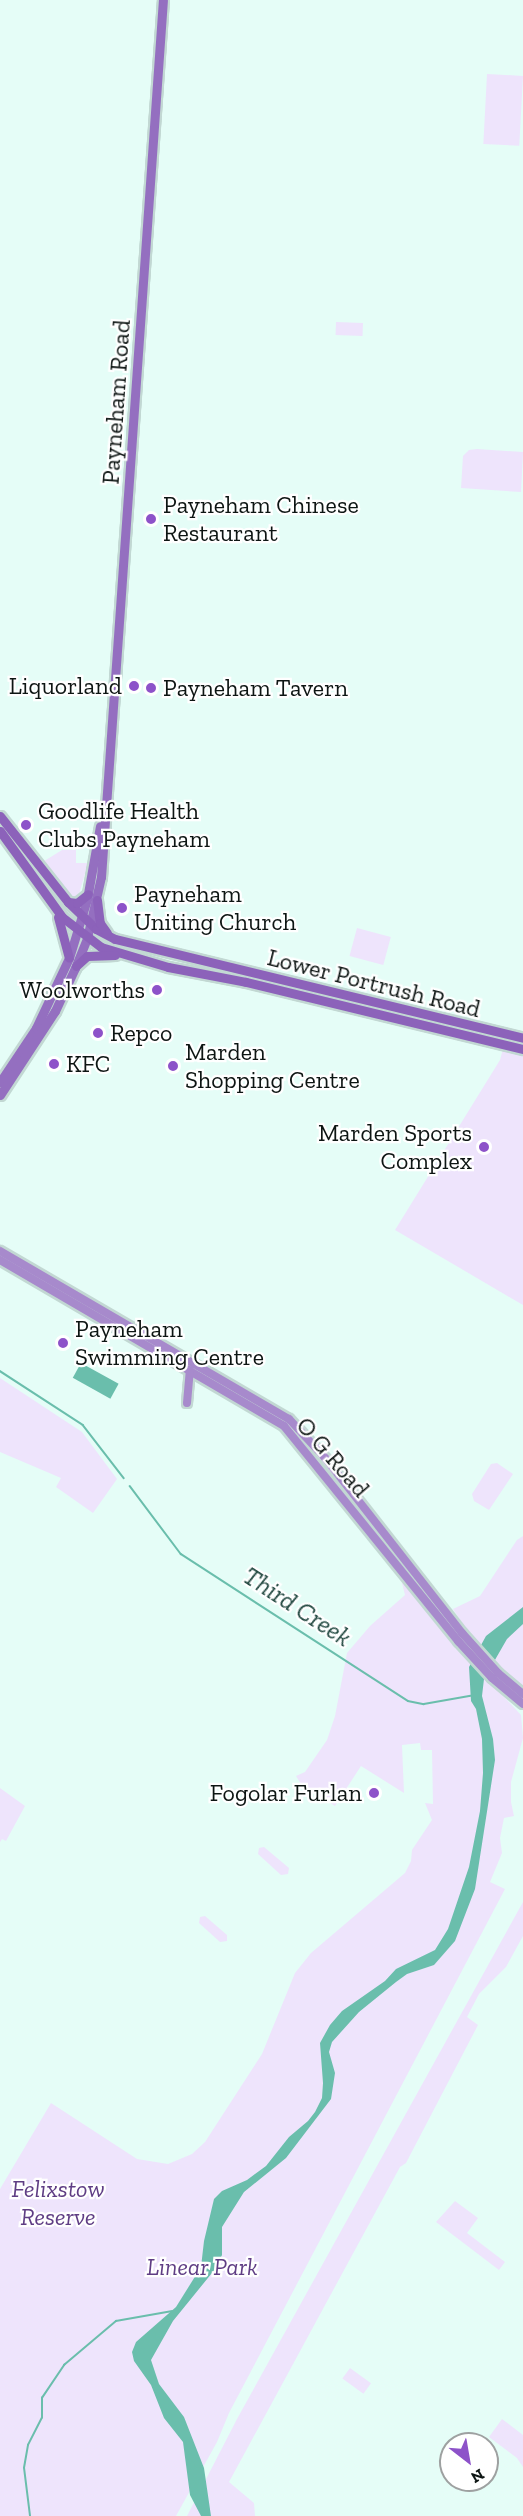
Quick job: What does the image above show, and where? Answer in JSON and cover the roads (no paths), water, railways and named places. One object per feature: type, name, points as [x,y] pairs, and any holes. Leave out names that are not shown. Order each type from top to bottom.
[{"type":"highway","name":"Lower Portrush Road","points":[[0,816],[68,902],[91,924],[110,936],[248,973],[523,1038]]},
{"type":"highway","points":[[0,831],[56,911],[69,958]]},
{"type":"highway","points":[[68,902],[77,903],[92,897],[100,923],[110,936]]},
{"type":"highway","name":"Lower Portrush Road","points":[[56,911],[87,938],[101,947],[126,956],[263,986],[461,1036],[523,1049]]},
{"type":"highway","points":[[76,966],[87,956],[126,956]]},
{"type":"highway","points":[[248,973],[263,986],[283,980]]},
{"type":"highway","points":[[450,1022],[461,1036],[478,1029]]},
{"type":"main road","name":"Payneham Road","points":[[0,1095],[55,1011],[76,966],[91,924],[92,897],[105,807],[163,0]]},
{"type":"main road","name":"Payneham Road","points":[[0,1082],[36,1028],[69,958],[82,916],[92,897]]},
{"type":"main road","name":"O G Road","points":[[0,1251],[190,1370],[203,1373]]},
{"type":"main road","name":"O G Road","points":[[0,1260],[52,1285],[203,1373],[289,1419],[461,1639],[522,1703]]},
{"type":"main road","points":[[186,1403],[190,1370]]},
{"type":"waterway","name":"Third Creek","points":[[0,1371],[83,1425],[124,1478]]},
{"type":"waterway","name":"Third Creek","points":[[130,1486],[181,1554],[408,1701],[424,1704],[470,1696]]},
{"type":"waterway","points":[[30,2516],[24,2468],[28,2445],[42,2418],[42,2398],[64,2365],[116,2321],[172,2311]]},
{"type":"place","name":"Payneham Chinese Restaurant","points":[[151,519]]},
{"type":"place","name":"Liquorland","points":[[134,686]]},
{"type":"place","name":"Payneham Tavern","points":[[151,688]]},
{"type":"place","name":"Goodlife Health Clubs Payneham","points":[[26,825]]},
{"type":"place","name":"Payneham Uniting Church","points":[[122,908]]},
{"type":"place","name":"Woolworths","points":[[157,990]]},
{"type":"place","name":"Repco","points":[[98,1033]]},
{"type":"place","name":"KFC","points":[[54,1064]]},
{"type":"place","name":"Marden Shopping Centre","points":[[173,1066]]},
{"type":"place","name":"Marden Sports Complex","points":[[484,1147]]},
{"type":"place","name":"Payneham Swimming Centre","points":[[63,1343]]},
{"type":"place","name":"Fogolar Furlan","points":[[374,1793]]},
{"type":"park label","name":"Felixstow Reserve","points":[[58,2203]]},
{"type":"park label","name":"Linear Park","points":[[202,2267]]}]
